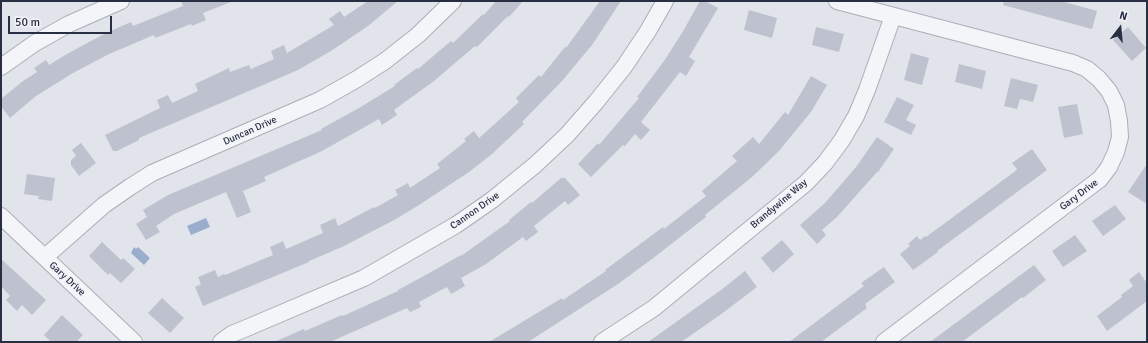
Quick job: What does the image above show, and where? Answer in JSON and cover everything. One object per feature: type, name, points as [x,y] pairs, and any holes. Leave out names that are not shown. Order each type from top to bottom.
[{"type":"street","points":[[1,67],[36,43],[69,24],[121,1]]},
{"type":"street","name":"Duncan Drive","points":[[44,257],[104,205],[152,174],[320,100],[357,79],[385,61],[418,35],[453,1]]},
{"type":"street","name":"Cannon Drive","points":[[221,342],[232,334],[364,278],[449,229],[492,200],[535,165],[567,135],[596,102],[632,55],[655,20],[665,1]]},
{"type":"street","name":"Gary Drive","points":[[837,1],[1073,63],[1087,69],[1099,79],[1109,91],[1116,105],[1119,121],[1120,137],[1116,152],[1109,167],[1100,179],[884,342]]},
{"type":"street","name":"Brandywine Way","points":[[602,342],[654,308],[806,183],[825,163],[842,140],[856,116],[867,90],[893,16]]},
{"type":"street","name":"Gary Drive","points":[[1,216],[131,341]]},
{"type":"water","points":[[206,218],[210,227],[191,235],[187,226]]},
{"type":"water","points":[[134,247],[136,249],[138,247],[150,258],[144,265],[131,253]]},
{"type":"building","points":[[181,1],[231,2],[203,13],[206,20],[192,26],[191,24],[155,38],[154,35],[109,54],[73,73],[36,96],[10,118],[1,106],[1,99],[23,81],[37,72],[34,68],[46,60],[49,65],[106,33],[131,22],[133,26],[183,6]]},
{"type":"building","points":[[368,1],[398,1],[368,26],[331,51],[298,70],[139,138],[139,140],[117,151],[113,151],[105,135],[160,108],[157,100],[168,95],[172,103],[198,91],[195,84],[229,68],[230,72],[249,65],[251,69],[274,59],[271,51],[284,45],[287,53],[334,25],[329,19],[340,11],[344,17]]},
{"type":"building","points":[[496,1],[523,1],[509,17],[508,16],[477,47],[475,46],[434,81],[394,110],[397,115],[382,125],[379,119],[322,151],[264,177],[266,181],[243,191],[251,212],[237,218],[226,192],[174,214],[156,226],[160,232],[146,240],[136,224],[147,217],[143,210],[168,195],[322,130],[321,129],[395,86],[394,85],[417,68],[418,69],[451,41],[453,43],[483,14],[484,15]]},
{"type":"building","points":[[600,1],[621,1],[592,45],[562,81],[522,122],[524,124],[492,154],[469,172],[396,219],[342,247],[203,306],[195,287],[201,284],[198,277],[215,270],[218,277],[224,274],[225,275],[273,255],[270,247],[283,241],[286,249],[323,233],[320,225],[335,218],[338,226],[398,195],[395,190],[408,183],[410,188],[440,168],[437,164],[466,141],[464,139],[474,131],[479,138],[519,102],[516,98],[539,75],[541,77],[565,47],[566,48]]},
{"type":"building","points":[[700,1],[705,1],[718,8],[689,57],[695,61],[686,76],[680,72],[641,122],[650,130],[641,140],[635,134],[625,146],[623,145],[591,177],[578,164],[598,143],[599,145],[639,98],[637,97],[664,61]]},
{"type":"building","points":[[1004,1],[1061,1],[1097,11],[1092,29],[1003,5]]},
{"type":"building","points":[[749,10],[777,18],[772,38],[744,30]]},
{"type":"building","points":[[816,27],[844,34],[839,52],[812,45]]},
{"type":"building","points":[[1128,27],[1146,48],[1132,61],[1113,40]]},
{"type":"building","points":[[911,53],[929,58],[922,85],[904,80]]},
{"type":"building","points":[[959,64],[986,71],[982,89],[955,82]]},
{"type":"building","points":[[811,76],[827,85],[811,112],[778,152],[752,177],[705,215],[706,217],[618,284],[528,342],[489,342],[562,298],[563,300],[606,271],[605,270],[663,227],[664,229],[706,196],[702,191],[737,161],[732,156],[753,137],[759,144],[785,112],[788,115]]},
{"type":"building","points":[[1011,78],[1038,85],[1033,102],[1020,99],[1017,109],[1004,106]]},
{"type":"building","points":[[897,97],[914,105],[906,120],[916,125],[911,135],[884,122]]},
{"type":"building","points":[[1077,104],[1083,134],[1064,138],[1058,107]]},
{"type":"building","points":[[877,137],[894,149],[878,172],[837,217],[822,230],[826,235],[817,244],[800,225],[825,203],[856,167]]},
{"type":"building","points":[[81,143],[96,163],[79,176],[71,165],[71,160],[76,156],[72,150]]},
{"type":"building","points":[[1032,149],[1047,170],[913,270],[900,254],[910,246],[908,244],[917,236],[920,240],[925,236],[926,237],[1014,172],[1017,169],[1012,163]]},
{"type":"building","points":[[1147,164],[1147,204],[1128,192]]},
{"type":"building","points":[[27,174],[55,178],[52,201],[38,199],[39,196],[24,194]]},
{"type":"building","points":[[561,178],[565,178],[580,195],[568,205],[565,201],[534,226],[538,232],[526,241],[523,237],[486,264],[461,278],[465,286],[451,294],[447,287],[419,302],[421,307],[410,312],[407,308],[330,342],[274,342],[304,329],[305,331],[342,315],[343,316],[398,291],[461,256],[510,221],[509,220],[531,202],[532,203]]},
{"type":"building","points":[[1115,205],[1126,219],[1103,236],[1092,221]]},
{"type":"building","points":[[1075,235],[1087,251],[1063,267],[1052,251]]},
{"type":"building","points":[[782,240],[794,254],[773,273],[761,258]]},
{"type":"building","points":[[102,242],[121,260],[123,258],[135,269],[121,283],[110,273],[108,275],[89,256]]},
{"type":"building","points":[[1,259],[46,300],[32,315],[22,305],[17,311],[6,300],[10,296],[1,286]]},
{"type":"building","points":[[1034,265],[1046,280],[1023,298],[1022,297],[962,342],[930,342]]},
{"type":"building","points":[[884,267],[895,282],[865,304],[867,308],[821,342],[789,342],[864,286],[861,283]]},
{"type":"building","points":[[745,271],[757,287],[720,315],[681,342],[648,342],[721,290]]},
{"type":"building","points":[[1139,272],[1147,283],[1147,301],[1107,331],[1097,316],[1122,297],[1121,295],[1133,286],[1129,280]]},
{"type":"building","points":[[162,298],[184,318],[170,333],[148,313]]},
{"type":"building","points":[[62,315],[83,335],[76,342],[51,342],[44,335]]}]
